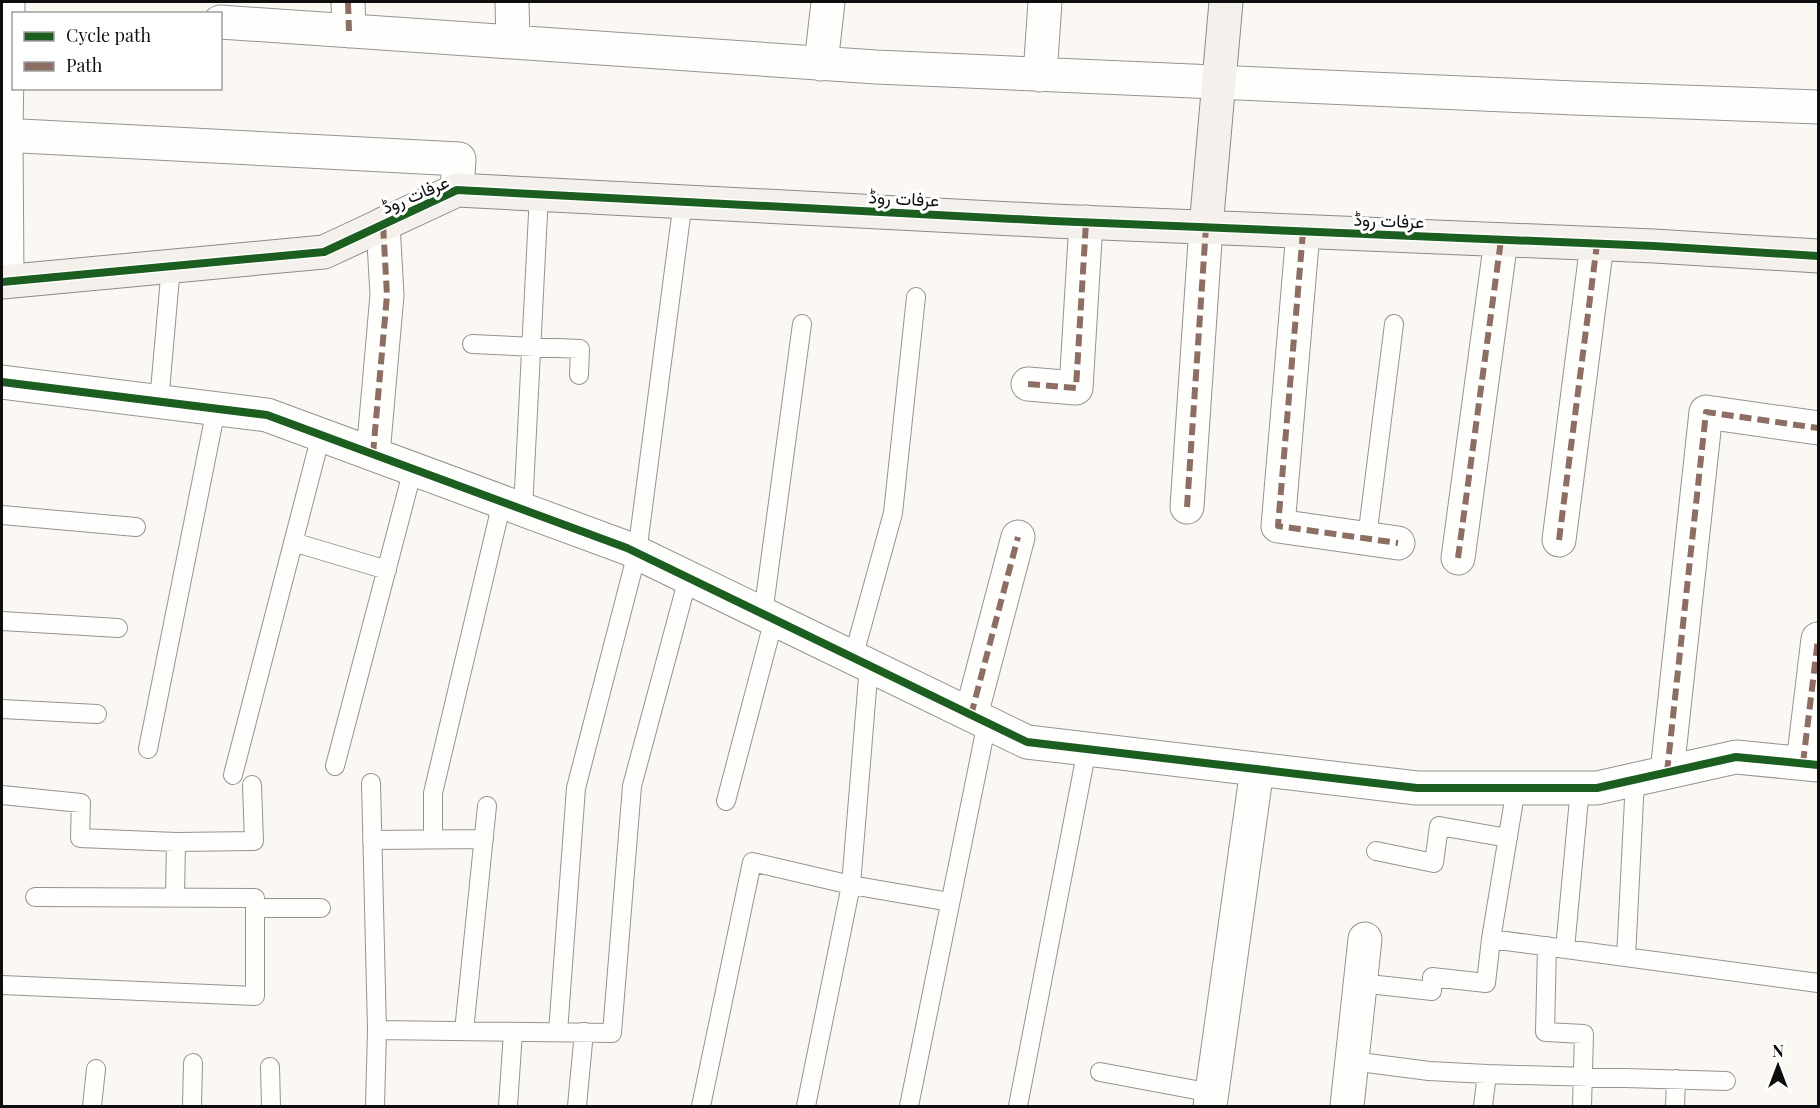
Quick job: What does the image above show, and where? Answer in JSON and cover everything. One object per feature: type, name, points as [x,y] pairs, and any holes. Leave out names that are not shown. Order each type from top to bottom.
[{"type":"street","points":[[512,2],[513,42]]},
{"type":"street","points":[[821,64],[828,2]]},
{"type":"street","points":[[1040,75],[1045,2]]},
{"type":"street","points":[[1187,507],[1206,227],[1226,2]]},
{"type":"street","points":[[4,282],[4,136],[10,12]]},
{"type":"street","points":[[222,22],[349,16],[513,42],[821,64],[1562,98],[1818,107]]},
{"type":"street","points":[[4,136],[459,159],[457,190]]},
{"type":"street","name":"عرفات روڈ","points":[[4,282],[324,252],[457,190],[1818,256]]},
{"type":"street","points":[[1028,384],[1076,388],[1086,222]]},
{"type":"street","points":[[373,454],[387,295],[383,224]]},
{"type":"street","points":[[1303,232],[1278,526],[1382,540]]},
{"type":"street","points":[[1458,558],[1501,240]]},
{"type":"street","points":[[1559,540],[1597,244]]},
{"type":"street","points":[[2,382],[267,415],[637,553],[1027,742],[1417,788],[1597,788],[1736,757],[1811,764],[1818,639]]},
{"type":"street","points":[[1667,772],[1706,412],[1818,428]]},
{"type":"street","points":[[979,718],[1018,537]]},
{"type":"street","points":[[1211,1100],[1257,769]]},
{"type":"street","points":[[1347,1107],[1365,939]]},
{"type":"lane","points":[[433,839],[433,793],[513,506],[531,346],[538,194]]},
{"type":"lane","points":[[558,1032],[576,788],[637,553],[683,201]]},
{"type":"lane","points":[[159,402],[171,266]]},
{"type":"lane","points":[[806,1107],[851,885],[861,662],[893,513],[916,297]]},
{"type":"lane","points":[[726,801],[768,617],[802,324]]},
{"type":"lane","points":[[1382,540],[1394,324]]},
{"type":"lane","points":[[471,344],[580,349],[579,375]]},
{"type":"lane","points":[[148,749],[216,409]]},
{"type":"lane","points":[[233,776],[321,435]]},
{"type":"lane","points":[[335,766],[413,469]]},
{"type":"lane","points":[[2,515],[136,527]]},
{"type":"lane","points":[[293,542],[387,570]]},
{"type":"lane","points":[[377,1030],[612,1033],[632,786],[688,578]]},
{"type":"lane","points":[[2,621],[118,628]]},
{"type":"lane","points":[[2,709],[97,714]]},
{"type":"lane","points":[[909,1107],[950,902],[979,718]]},
{"type":"lane","points":[[1018,1107],[1088,749]]},
{"type":"lane","points":[[1626,957],[1635,780]]},
{"type":"lane","points":[[370,783],[377,1030],[375,1107]]},
{"type":"lane","points":[[2,795],[81,803],[80,838],[176,842],[254,841],[252,785]]},
{"type":"lane","points":[[1360,983],[1432,991],[1432,977],[1486,983],[1516,788]]},
{"type":"lane","points":[[1580,788],[1545,1032],[1584,1034],[1582,1107]]},
{"type":"lane","points":[[464,1031],[487,806]]},
{"type":"lane","points":[[1376,852],[1434,863],[1439,826],[1508,838]]},
{"type":"lane","points":[[372,840],[484,839]]},
{"type":"lane","points":[[175,897],[176,842]]},
{"type":"lane","points":[[701,1107],[752,862],[851,885],[950,902]]},
{"type":"lane","points":[[2,985],[255,996],[255,898],[36,897]]},
{"type":"lane","points":[[255,908],[321,908]]},
{"type":"lane","points":[[1491,939],[1818,983]]},
{"type":"lane","points":[[508,1107],[513,1032]]},
{"type":"lane","points":[[577,1107],[584,1032]]},
{"type":"lane","points":[[1352,1061],[1429,1071],[1726,1081]]},
{"type":"lane","points":[[192,1107],[194,1063]]},
{"type":"lane","points":[[270,1066],[271,1107]]},
{"type":"lane","points":[[92,1107],[96,1069]]},
{"type":"lane","points":[[1100,1072],[1211,1100]]},
{"type":"lane","points":[[1483,1107],[1487,1074]]},
{"type":"lane","points":[[1675,1107],[1676,1079]]},
{"type":"marked path","points":[[348,2],[349,31]]},
{"type":"marked path","points":[[1028,384],[1076,388],[1086,222]]},
{"type":"marked path","points":[[373,454],[387,295],[383,224]]},
{"type":"marked path","points":[[1187,507],[1206,227]]},
{"type":"marked path","points":[[1303,232],[1278,526],[1398,543]]},
{"type":"marked path","points":[[1458,558],[1501,240]]},
{"type":"marked path","points":[[1559,540],[1597,244]]},
{"type":"marked path","points":[[1667,772],[1706,412],[1818,428]]},
{"type":"marked path","points":[[971,715],[1018,537]]},
{"type":"marked path","points":[[1803,763],[1818,639]]},
{"type":"cycle path","points":[[2,282],[324,252],[457,190],[1053,221],[1654,246],[1818,256]]},
{"type":"cycle path","points":[[2,382],[267,415],[627,548],[1027,742],[1417,788],[1597,788],[1736,757],[1818,765]]}]
